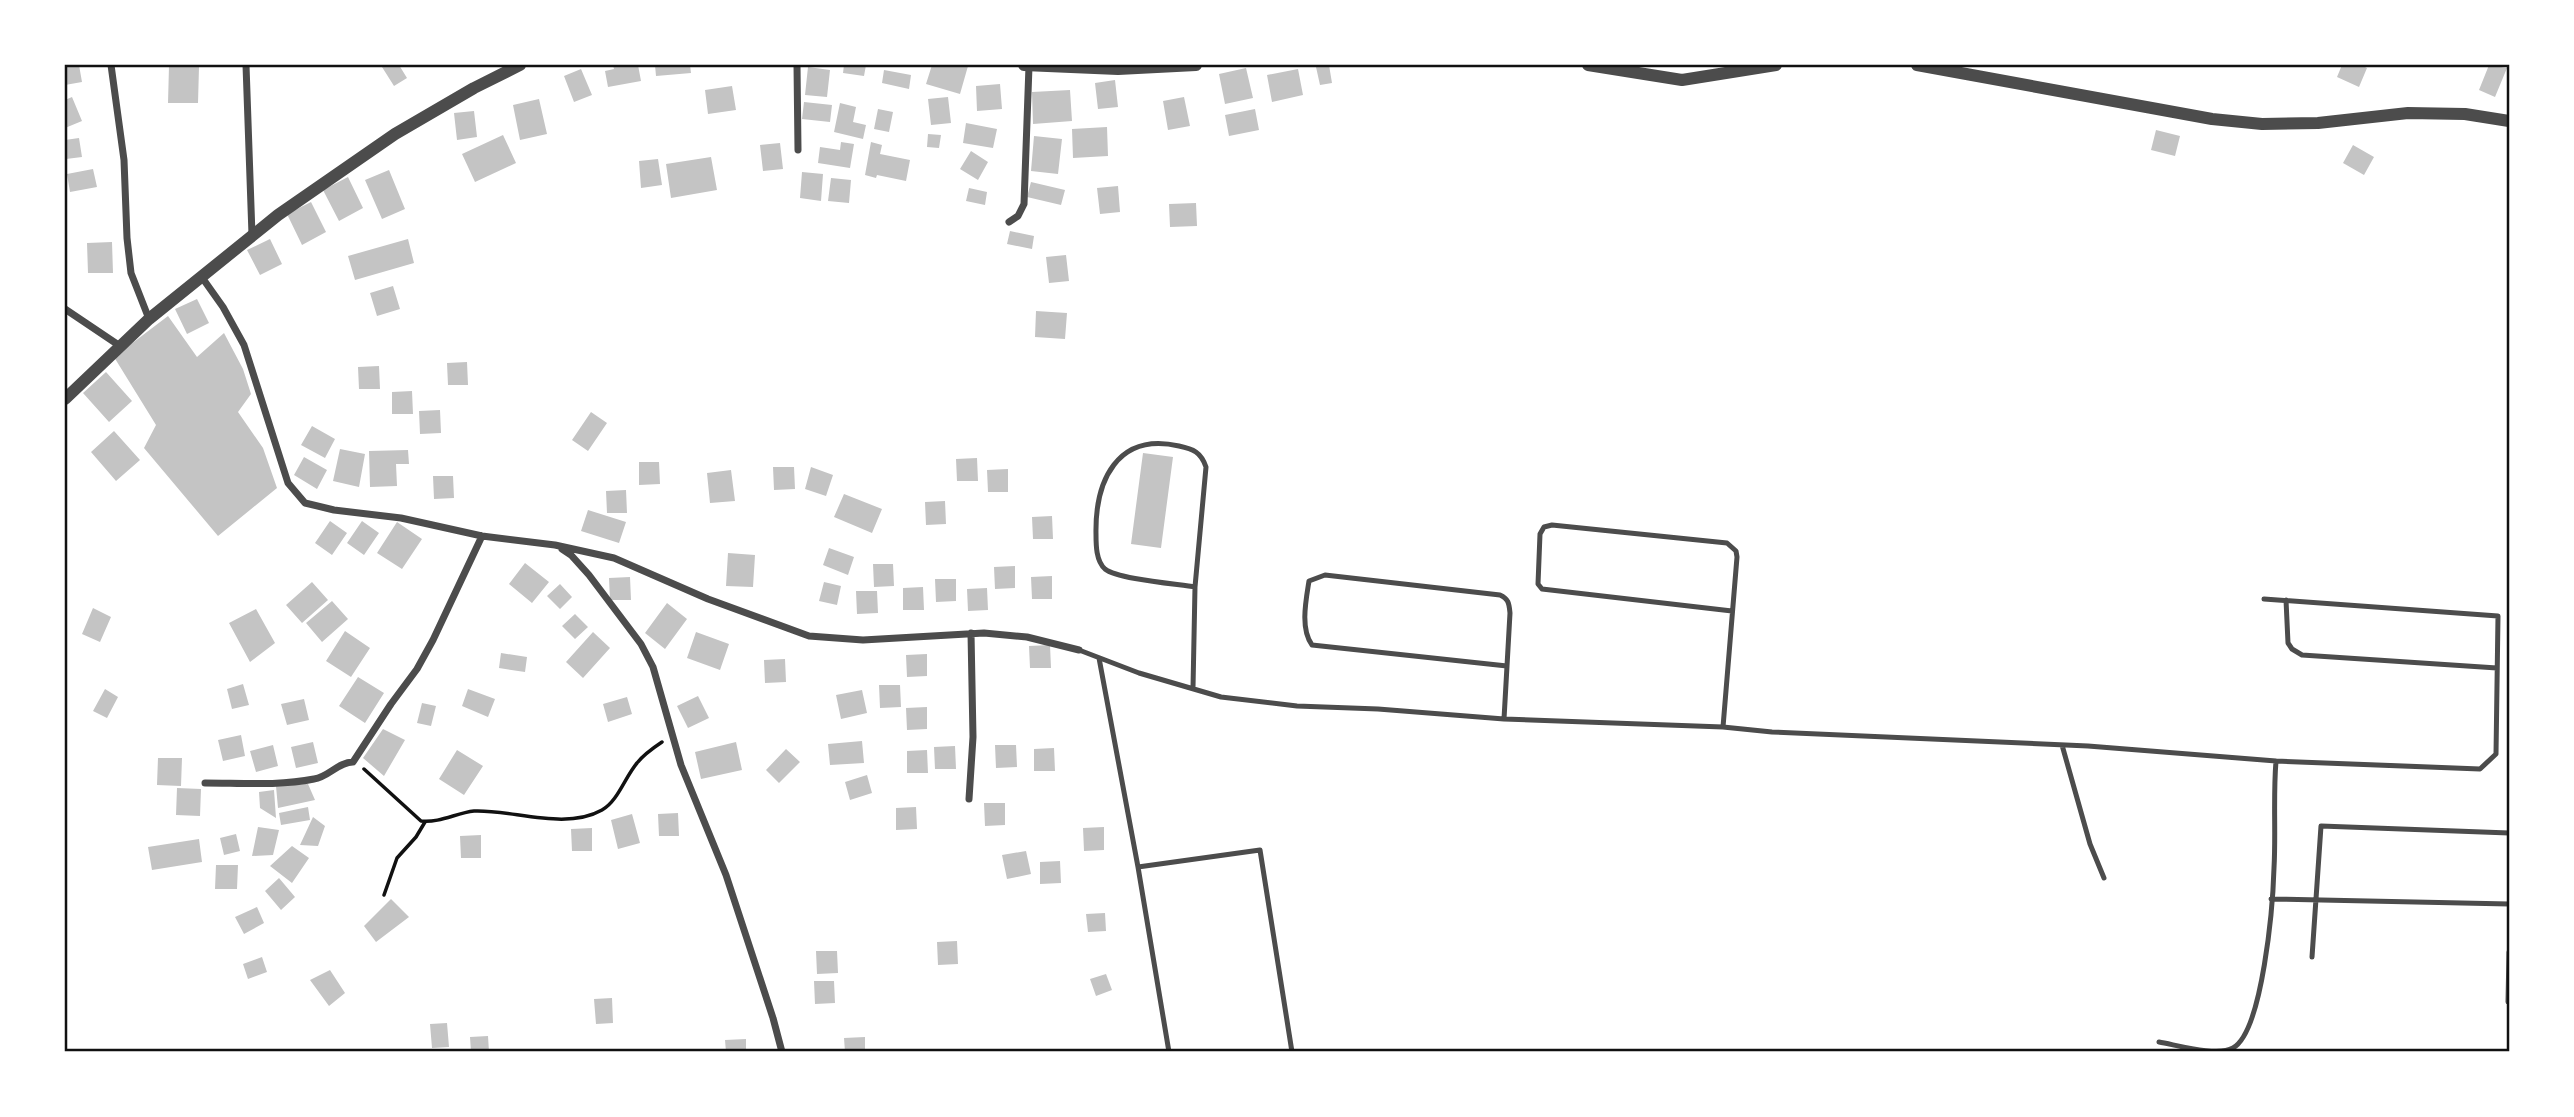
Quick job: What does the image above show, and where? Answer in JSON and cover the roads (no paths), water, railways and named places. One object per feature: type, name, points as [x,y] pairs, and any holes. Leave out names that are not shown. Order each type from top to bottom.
[{"type":"street","points":[[111,65],[124,160],[131,273],[149,318]]},
{"type":"street","points":[[246,65],[252,235]]},
{"type":"street","points":[[797,65],[798,150]]},
{"type":"street","points":[[1009,222],[1018,216],[1024,204],[1027,65],[1118,69],[1196,65]]},
{"type":"street","points":[[1588,65],[1682,80],[1776,65]]},
{"type":"street","points":[[1917,65],[2212,119],[2263,124],[2318,123],[2408,113],[2465,114],[2509,121]]},
{"type":"street","points":[[65,399],[149,318],[252,235],[395,134],[515,66]]},
{"type":"street","points":[[200,276],[223,307],[244,345],[288,483],[305,503],[401,518],[482,536],[555,545],[614,558],[716,602],[809,636],[863,640],[971,633],[1027,637],[1079,650]]},
{"type":"street","points":[[65,310],[120,346]]},
{"type":"street","points":[[205,783],[272,783],[316,779],[342,764],[354,762],[417,669],[482,536]]},
{"type":"street","points":[[555,545],[571,555],[589,575],[641,644],[653,667],[681,765],[726,875],[782,1052]]},
{"type":"street","points":[[969,799],[973,737],[971,633]]},
{"type":"lane","points":[[1193,688],[1195,587],[1206,467],[1203,457],[1195,450],[1157,442],[1140,446],[1118,459],[1104,479],[1097,507],[1096,547],[1099,561],[1105,569],[1118,575],[1195,587]]},
{"type":"lane","points":[[1723,727],[1737,557],[1736,551],[1727,544],[1552,525],[1544,527],[1540,534],[1538,584],[1542,589],[1732,611]]},
{"type":"lane","points":[[1504,719],[1507,666],[1509,603],[1500,595],[1325,575],[1315,576],[1309,581],[1306,630],[1312,645],[1507,666]]},
{"type":"lane","points":[[1079,650],[1139,673],[1221,696],[1297,706],[1504,719],[1723,727],[1772,732],[2062,745],[2276,761],[2480,768],[2496,754],[2498,616],[2264,599]]},
{"type":"lane","points":[[2286,600],[2288,643],[2302,655],[2497,668]]},
{"type":"lane","points":[[1098,658],[1138,867],[1169,1052]]},
{"type":"lane","points":[[2062,745],[2090,844],[2104,878]]},
{"type":"lane","points":[[2159,1042],[2221,1052],[2239,1044],[2247,1029],[2258,996],[2266,954],[2274,869],[2276,761]]},
{"type":"lane","points":[[2312,957],[2321,826],[2509,833]]},
{"type":"lane","points":[[1138,867],[1260,850],[1292,1052]]},
{"type":"lane","points":[[2271,899],[2509,904]]},
{"type":"lane","points":[[2508,1002],[2509,952]]}]
